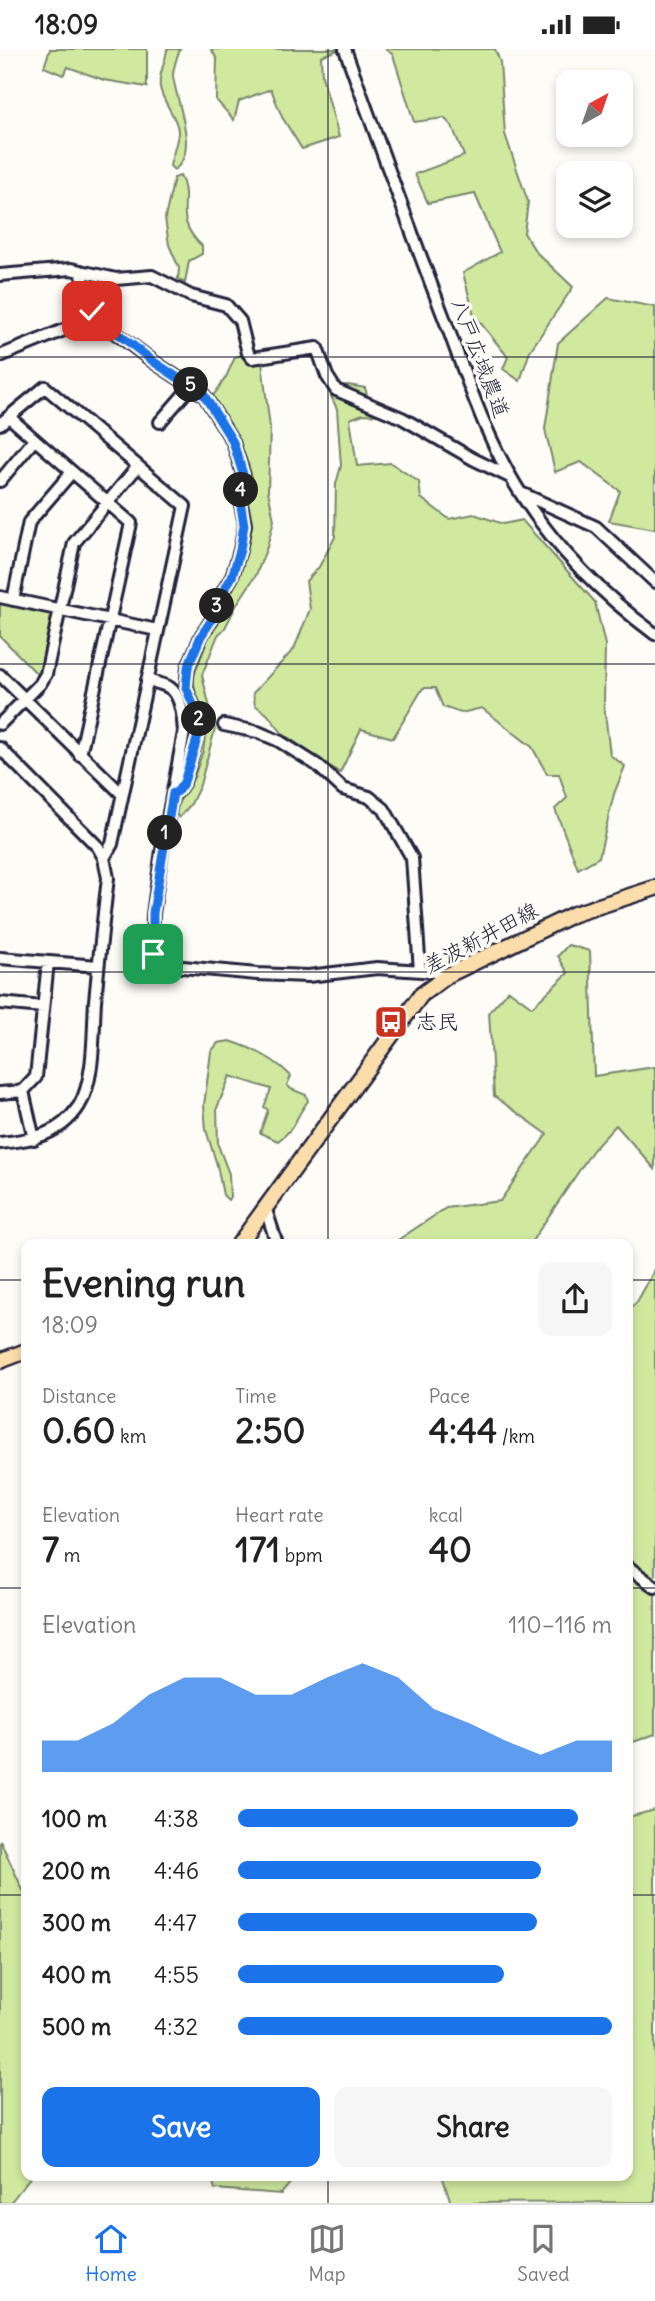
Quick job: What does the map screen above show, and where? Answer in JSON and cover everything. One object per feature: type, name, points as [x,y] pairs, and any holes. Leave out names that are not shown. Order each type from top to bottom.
[{"type":"main road","name":"差波新井田線","points":[[243,1239],[421,995],[448,975],[574,914],[655,888]]},
{"type":"main road","points":[[0,1361],[21,1353]]},
{"type":"street","name":"八戸広域農道","points":[[345,49],[477,407],[510,477],[547,531],[580,569],[612,600],[655,634]]},
{"type":"street","points":[[0,275],[55,269],[82,271],[117,279],[152,276],[191,296],[226,305],[240,321],[248,353],[252,358],[317,348],[327,376],[336,390],[402,418],[510,477]]},
{"type":"street","points":[[82,271],[93,319]]},
{"type":"street","points":[[0,356],[93,319],[103,322],[154,362],[204,395],[236,450],[243,474],[240,500],[244,525],[237,565],[188,667],[186,688],[198,716],[200,729],[184,782],[177,792],[173,793]]},
{"type":"street","points":[[160,422],[192,385]]},
{"type":"street","points":[[80,755],[131,523],[34,440],[5,420],[45,387],[185,506],[112,844],[104,858]]},
{"type":"street","points":[[0,481],[34,440]]},
{"type":"street","points":[[0,724],[40,684],[46,674],[74,543],[138,466]]},
{"type":"street","points":[[13,600],[29,522],[72,472]]},
{"type":"street","points":[[521,493],[596,527],[655,582]]},
{"type":"street","points":[[0,597],[157,630]]},
{"type":"street","points":[[0,675],[121,794]]},
{"type":"street","points":[[147,680],[172,689],[183,716],[184,733],[153,913],[153,954],[172,967],[206,970],[307,976],[377,968],[448,975]]},
{"type":"street","points":[[224,725],[258,732],[279,741],[317,765],[343,789],[369,797],[384,809],[410,851],[412,859],[420,971]]},
{"type":"street","points":[[0,748],[92,840],[104,858],[108,878],[90,1063],[84,1095],[73,1114],[46,1135],[0,1143]]},
{"type":"street","points":[[0,958],[98,966]]},
{"type":"street","points":[[0,1093],[23,1091],[36,1077],[48,962]]},
{"type":"street","points":[[0,1003],[43,1007]]},
{"type":"street","points":[[23,1091],[34,1139]]},
{"type":"street","points":[[266,1210],[275,1239]]},
{"type":"street","points":[[633,1571],[655,1587]]},
{"type":"green space","points":[[50,49],[147,49],[147,87],[104,80],[68,67],[63,75],[44,67]]},
{"type":"green space","points":[[167,49],[180,49],[173,76],[186,139],[182,162],[174,170],[170,166],[178,128],[161,93],[160,82]]},
{"type":"green space","points":[[211,49],[341,49],[321,56],[322,76],[339,137],[302,149],[282,117],[271,89],[239,101],[234,120],[216,100],[217,59]]},
{"type":"green space","points":[[386,49],[495,49],[500,62],[505,134],[528,202],[524,233],[536,252],[573,287],[530,351],[520,381],[503,369],[508,357],[474,315],[463,273],[500,252],[475,194],[428,203],[415,174],[464,156],[452,126],[444,118],[414,122],[393,55]]},
{"type":"green space","points":[[180,176],[184,185],[187,226],[202,246],[202,254],[189,261],[185,283],[178,279],[179,268],[169,245],[165,218],[174,178]]},
{"type":"green space","points":[[608,298],[655,307],[655,529],[609,521],[620,491],[581,462],[555,472],[545,429],[558,343]]},
{"type":"green space","points":[[242,355],[253,363],[262,363],[270,428],[268,491],[274,520],[256,575],[225,628],[218,635],[202,675],[215,729],[200,785],[191,804],[179,818],[176,813],[179,802],[194,777],[203,751],[206,729],[193,678],[210,634],[242,569],[252,521],[248,501],[248,487],[253,481],[250,469],[213,396],[235,357]]},
{"type":"green space","points":[[338,386],[365,388],[369,401],[381,411],[377,415],[363,414],[350,419],[357,466],[391,463],[419,482],[421,498],[449,519],[474,514],[503,524],[522,520],[595,602],[605,645],[604,704],[610,755],[625,766],[614,794],[599,857],[578,869],[555,809],[567,798],[559,774],[547,774],[532,747],[482,708],[461,713],[443,707],[435,688],[423,688],[393,738],[361,729],[340,773],[283,734],[267,714],[255,705],[253,693],[294,649],[310,609],[306,581],[319,567],[335,537],[336,484],[341,466],[337,409],[331,396]]},
{"type":"green space","points":[[0,601],[52,612],[55,616],[40,677],[0,636]]},
{"type":"green space","points":[[568,945],[590,951],[594,1076],[655,1067],[655,1169],[616,1125],[593,1150],[533,1239],[400,1239],[446,1208],[500,1201],[547,1134],[494,1096],[489,1012],[509,990],[532,1007],[568,973],[558,956]]},
{"type":"green space","points":[[230,1041],[278,1064],[291,1076],[287,1085],[306,1095],[308,1101],[292,1127],[278,1141],[260,1133],[268,1110],[264,1107],[271,1089],[230,1076],[217,1108],[218,1145],[229,1174],[228,1200],[223,1195],[206,1130],[204,1105],[211,1052],[218,1043]]},
{"type":"green space","points":[[655,1269],[655,1734],[633,1742],[633,1306]]},
{"type":"green space","points":[[655,1810],[655,2202],[451,2203],[444,2181],[633,2181],[633,1816]]},
{"type":"green space","points":[[0,1840],[21,1886],[21,2181],[27,2181],[10,2203],[0,2203]]},
{"type":"green space","points":[[213,2181],[292,2181],[281,2194],[215,2189]]},
{"type":"place","name":"志民","points":[[391,1022]]},
{"type":"route","points":[[92,311],[93,319],[103,322],[154,362],[204,395],[233,442],[243,474],[240,500],[244,525],[237,565],[213,618],[203,631],[186,675],[186,688],[198,716],[200,729],[184,782],[177,792],[173,793],[153,913],[153,954]]}]
